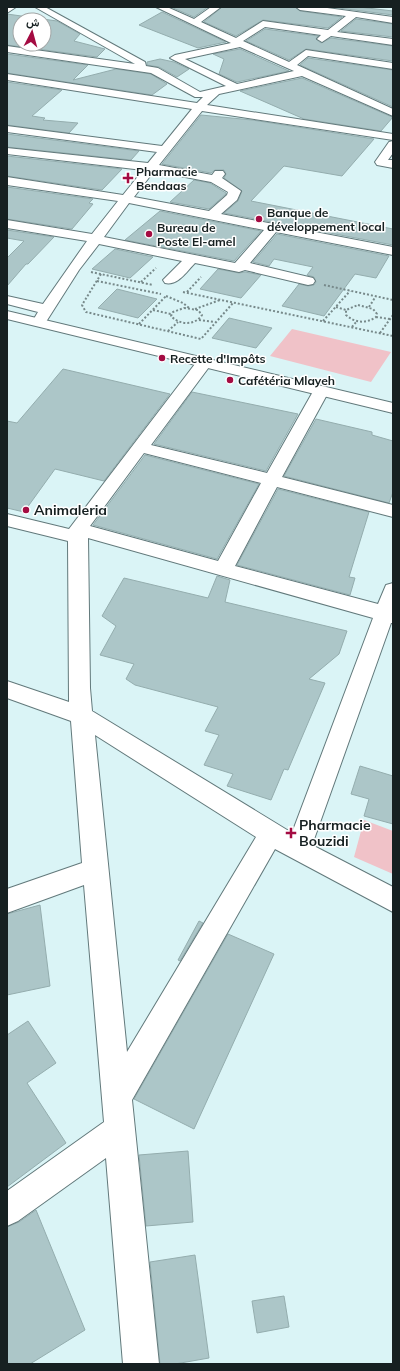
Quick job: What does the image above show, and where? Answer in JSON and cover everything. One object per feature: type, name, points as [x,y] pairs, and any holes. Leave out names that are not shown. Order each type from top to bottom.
[{"type":"street","points":[[7,10],[12,7]]},
{"type":"street","points":[[38,7],[199,95],[305,72]]},
{"type":"street","points":[[160,7],[389,111],[393,99]]},
{"type":"street","points":[[194,23],[217,7]]},
{"type":"street","points":[[300,7],[393,20]]},
{"type":"street","points":[[367,16],[374,7]]},
{"type":"street","points":[[290,66],[354,14]]},
{"type":"street","points":[[236,87],[175,58],[238,43],[275,16]]},
{"type":"street","points":[[263,24],[393,42]]},
{"type":"street","points":[[380,64],[393,48]]},
{"type":"street","points":[[7,49],[154,70]]},
{"type":"street","points":[[306,53],[393,66]]},
{"type":"street","points":[[38,63],[49,55]]},
{"type":"street","points":[[12,78],[27,71]]},
{"type":"street","points":[[12,78],[393,137]]},
{"type":"street","points":[[43,316],[73,269],[126,199],[199,107],[215,92]]},
{"type":"street","points":[[376,134],[393,128]]},
{"type":"street","points":[[7,130],[165,150]]},
{"type":"street","points":[[393,144],[381,162],[393,164]]},
{"type":"street","points":[[7,151],[152,167],[217,177],[235,191],[232,197],[211,216]]},
{"type":"street","points":[[7,181],[126,199],[393,251]]},
{"type":"street","points":[[7,224],[96,239],[239,268],[273,228]]},
{"type":"street","points":[[170,280],[192,259]]},
{"type":"street","points":[[241,265],[308,281]]},
{"type":"street","points":[[7,300],[43,316],[204,363],[393,408]]},
{"type":"street","points":[[7,315],[43,316]]},
{"type":"street","points":[[141,1364],[82,716],[78,688],[78,533],[140,447],[204,363]]},
{"type":"street","points":[[223,569],[321,391]]},
{"type":"street","points":[[140,447],[393,511]]},
{"type":"street","points":[[7,520],[78,533],[223,569],[389,615]]},
{"type":"street","points":[[298,850],[389,615],[393,590]]},
{"type":"street","points":[[7,689],[82,716],[298,850],[393,900]]},
{"type":"street","points":[[117,1097],[271,834]]},
{"type":"street","points":[[7,902],[96,869]]},
{"type":"street","points":[[7,1210],[120,1129]]},
{"type":"path","points":[[73,269],[156,286]]},
{"type":"path","points":[[101,274],[82,305],[86,312],[201,339],[234,302]]},
{"type":"path","points":[[97,281],[166,296],[183,303],[188,308]]},
{"type":"path","points":[[308,281],[393,300]]},
{"type":"path","points":[[322,321],[350,290]]},
{"type":"path","points":[[179,291],[393,336]]},
{"type":"path","points":[[139,325],[166,296]]},
{"type":"path","points":[[369,307],[376,296]]},
{"type":"path","points":[[194,309],[221,300]]},
{"type":"path","points":[[336,307],[346,310],[353,306],[369,307],[376,311],[376,316]]},
{"type":"path","points":[[152,310],[171,314],[179,308],[194,309],[202,315],[199,320]]},
{"type":"path","points":[[346,310],[346,315],[357,321],[366,321],[376,316],[390,319]]},
{"type":"path","points":[[171,314],[172,318],[178,322],[192,323],[199,320],[216,322]]},
{"type":"path","points":[[380,333],[393,315]]},
{"type":"path","points":[[352,328],[357,321]]},
{"type":"path","points":[[168,331],[178,322]]},
{"type":"shaded area","points":[[292,329],[391,352],[371,382],[270,356]]},
{"type":"shaded area","points":[[364,820],[393,831],[393,874],[354,857]]},
{"type":"building","points":[[171,7],[208,7],[194,17]]},
{"type":"building","points":[[222,7],[295,7],[300,11],[342,17],[328,28],[263,20],[236,36],[204,22]]},
{"type":"building","points":[[331,7],[359,7],[393,11],[393,15]]},
{"type":"building","points":[[162,12],[226,42],[198,48],[139,25]]},
{"type":"building","points":[[7,14],[12,15],[12,46],[7,45]]},
{"type":"building","points":[[356,19],[393,24],[393,37],[341,31]]},
{"type":"building","points":[[52,20],[57,21],[80,34],[74,41],[105,49],[97,57],[52,51]]},
{"type":"building","points":[[265,29],[318,36],[316,39],[321,43],[331,38],[393,46],[393,61],[306,49],[289,60],[246,41]]},
{"type":"building","points":[[240,49],[289,71],[237,82],[219,74],[224,59],[213,54]]},
{"type":"building","points":[[7,54],[88,65],[73,80],[116,69],[151,74],[167,84],[152,95],[7,73]]},
{"type":"building","points":[[308,58],[393,70],[393,107],[300,65]]},
{"type":"building","points":[[160,59],[174,62],[189,69],[177,77],[159,67],[147,65],[147,62]]},
{"type":"building","points":[[302,78],[393,117],[381,131],[304,119],[240,91]]},
{"type":"building","points":[[7,82],[62,90],[32,116],[45,118],[43,120],[78,123],[69,133],[7,125]]},
{"type":"building","points":[[201,115],[252,120],[374,139],[342,176],[284,166],[251,201],[393,229],[393,245],[224,213],[238,201],[242,191],[224,178],[226,174],[224,170],[215,170],[211,173],[162,164]]},
{"type":"building","points":[[7,134],[139,151],[131,160],[7,147]]},
{"type":"building","points":[[7,156],[122,169],[102,190],[7,176]]},
{"type":"building","points":[[194,180],[210,183],[226,194],[209,209],[170,202]]},
{"type":"building","points":[[7,187],[93,199],[89,203],[93,204],[72,229],[7,219]]},
{"type":"building","points":[[160,211],[261,231],[234,261],[125,240]]},
{"type":"building","points":[[7,230],[54,237],[28,264],[26,264],[7,286],[7,258],[24,241],[7,238]]},
{"type":"building","points":[[277,234],[389,256],[376,278],[355,274],[324,316],[282,306],[299,284],[308,286],[314,285],[316,282],[314,277],[307,275],[313,267],[274,259],[269,266],[253,262]]},
{"type":"building","points":[[115,249],[153,257],[130,278],[92,269]]},
{"type":"building","points":[[218,269],[261,275],[241,298],[200,289]]},
{"type":"building","points":[[117,289],[157,299],[138,318],[98,308]]},
{"type":"building","points":[[229,318],[272,328],[256,348],[212,338]]},
{"type":"building","points":[[63,369],[170,394],[104,481],[55,469],[24,512],[7,508],[7,421],[17,423]]},
{"type":"building","points":[[192,392],[298,414],[266,471],[154,444]]},
{"type":"building","points":[[316,419],[372,432],[372,435],[393,441],[393,492],[389,503],[284,476]]},
{"type":"building","points":[[145,455],[259,484],[217,559],[93,525]]},
{"type":"building","points":[[278,489],[369,512],[349,577],[355,578],[350,595],[237,565]]},
{"type":"building","points":[[217,576],[230,580],[225,602],[347,631],[339,654],[309,679],[325,683],[288,770],[284,769],[271,800],[227,786],[233,774],[204,765],[219,735],[205,731],[218,707],[135,685],[126,679],[134,664],[100,655],[116,626],[102,616],[124,578],[208,598]]},
{"type":"building","points":[[360,766],[393,776],[393,824],[364,816],[369,799],[351,794]]},
{"type":"building","points":[[40,905],[50,986],[7,995],[7,914]]},
{"type":"building","points":[[199,921],[203,923],[180,961],[178,960]]},
{"type":"building","points":[[228,934],[274,954],[194,1129],[134,1099]]},
{"type":"building","points":[[28,1021],[56,1063],[27,1083],[66,1143],[7,1187],[7,1035]]},
{"type":"building","points":[[188,1151],[193,1222],[146,1226],[139,1155]]},
{"type":"building","points":[[36,1210],[85,1330],[30,1364],[7,1364],[7,1227],[19,1222]]},
{"type":"building","points":[[195,1255],[209,1358],[175,1364],[160,1364],[150,1262]]},
{"type":"building","points":[[284,1296],[289,1327],[257,1333],[252,1301]]},
{"type":"place","name":"Pharmacie Bendaas","points":[[128,178]]},
{"type":"place","name":"Banque de développement local","points":[[259,219]]},
{"type":"place","name":"Bureau de Poste El-amel","points":[[149,234]]},
{"type":"place","name":"Recette d'Impôts","points":[[162,358]]},
{"type":"place","name":"Cafétéria Mlayeh","points":[[230,380]]},
{"type":"place","name":"Animaleria","points":[[26,510]]},
{"type":"place","name":"Pharmacie Bouzidi","points":[[291,833]]}]
